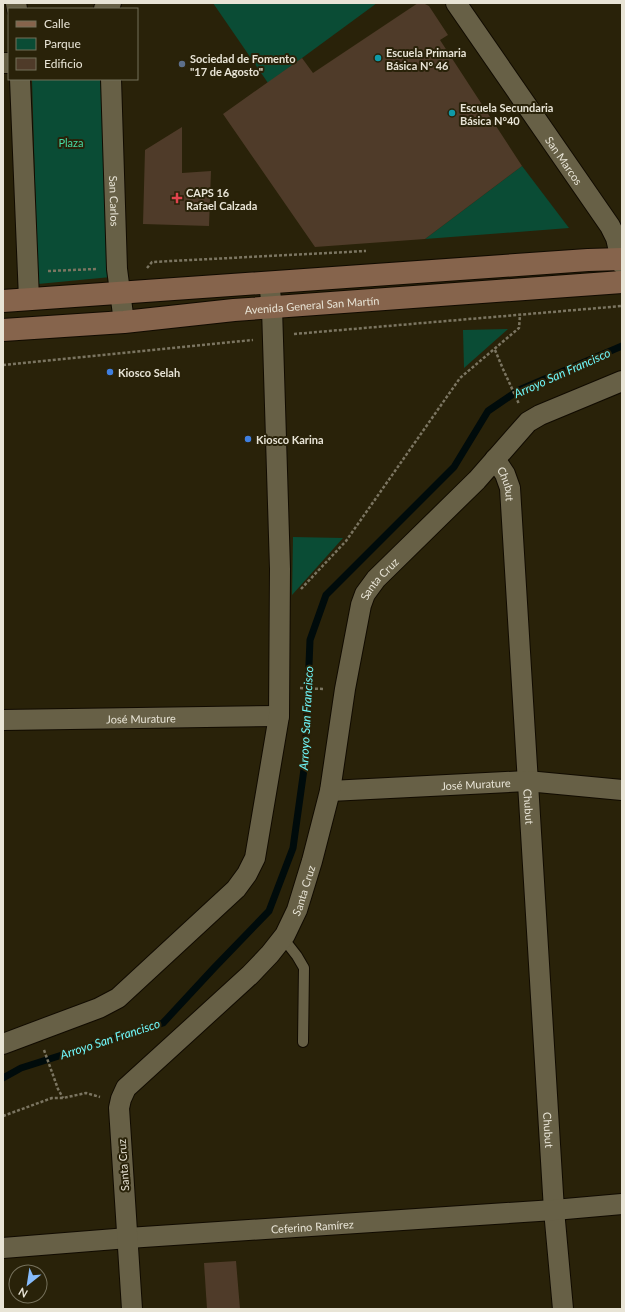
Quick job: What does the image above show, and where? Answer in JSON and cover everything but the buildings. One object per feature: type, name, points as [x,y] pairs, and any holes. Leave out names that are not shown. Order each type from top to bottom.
[{"type":"main road","points":[[3,301],[588,260],[622,260]]},
{"type":"main road","name":"Avenida General San Martín","points":[[3,330],[124,322],[234,310],[622,282]]},
{"type":"street","name":"San Marcos","points":[[456,3],[610,226],[616,238],[622,260]]},
{"type":"street","points":[[20,80],[29,299]]},
{"type":"street","name":"San Carlos","points":[[111,80],[117,269],[124,322]]},
{"type":"street","points":[[3,1044],[99,1008],[118,998],[236,889],[247,874],[255,858],[280,716],[280,569],[272,308],[269,282]]},
{"type":"street","name":"Chubut","points":[[563,1309],[554,1210],[510,488],[505,474],[495,458],[528,422],[540,415],[622,381]]},
{"type":"street","name":"Santa Cruz","points":[[132,1309],[119,1108],[126,1088],[250,975],[283,938],[297,910],[312,861],[330,791],[345,689],[361,605],[365,594],[376,580],[477,480],[495,458]]},
{"type":"street","name":"José Murature","points":[[3,720],[280,716]]},
{"type":"street","name":"José Murature","points":[[330,791],[527,781],[622,790]]},
{"type":"street","name":"Ceferino Ramírez","points":[[3,1248],[622,1204]]},
{"type":"lane","points":[[283,938],[304,968],[303,1042]]},
{"type":"path","points":[[28,271],[147,268],[152,262],[370,251]]},
{"type":"path","points":[[3,365],[247,341],[297,333],[622,306]]},
{"type":"path","points":[[300,590],[346,541],[460,378],[520,328],[520,315]]},
{"type":"path","points":[[495,350],[521,407]]},
{"type":"path","points":[[294,687],[323,689]]},
{"type":"path","points":[[38,1030],[58,1088],[63,1098]]},
{"type":"path","points":[[3,1116],[52,1098],[63,1098],[86,1093],[120,1104]]},
{"type":"green space","points":[[213,3],[377,3],[268,83]]},
{"type":"green space","name":"Plaza","points":[[32,80],[106,80],[111,277],[38,284]]},
{"type":"green space","points":[[522,166],[569,228],[425,239]]},
{"type":"green space","points":[[508,329],[464,368],[463,330]]},
{"type":"green space","points":[[293,537],[343,538],[292,595]]},
{"type":"waterway","name":"Arroyo San Francisco","points":[[3,1078],[21,1068],[163,1023],[269,911],[293,848],[305,762],[310,640],[326,595],[454,467],[488,411],[519,390],[622,346]]},
{"type":"place","name":"Escuela Primaria Básica N° 46","points":[[378,58]]},
{"type":"place","name":"Sociedad de Fomento \"17 de Agosto\"","points":[[182,64]]},
{"type":"place","name":"Escuela Secundaria Básica N°40","points":[[452,113]]},
{"type":"place","name":"CAPS 16 Rafael Calzada","points":[[177,198]]},
{"type":"place","name":"Kiosco Selah","points":[[110,372]]},
{"type":"place","name":"Kiosco Karina","points":[[248,439]]}]
